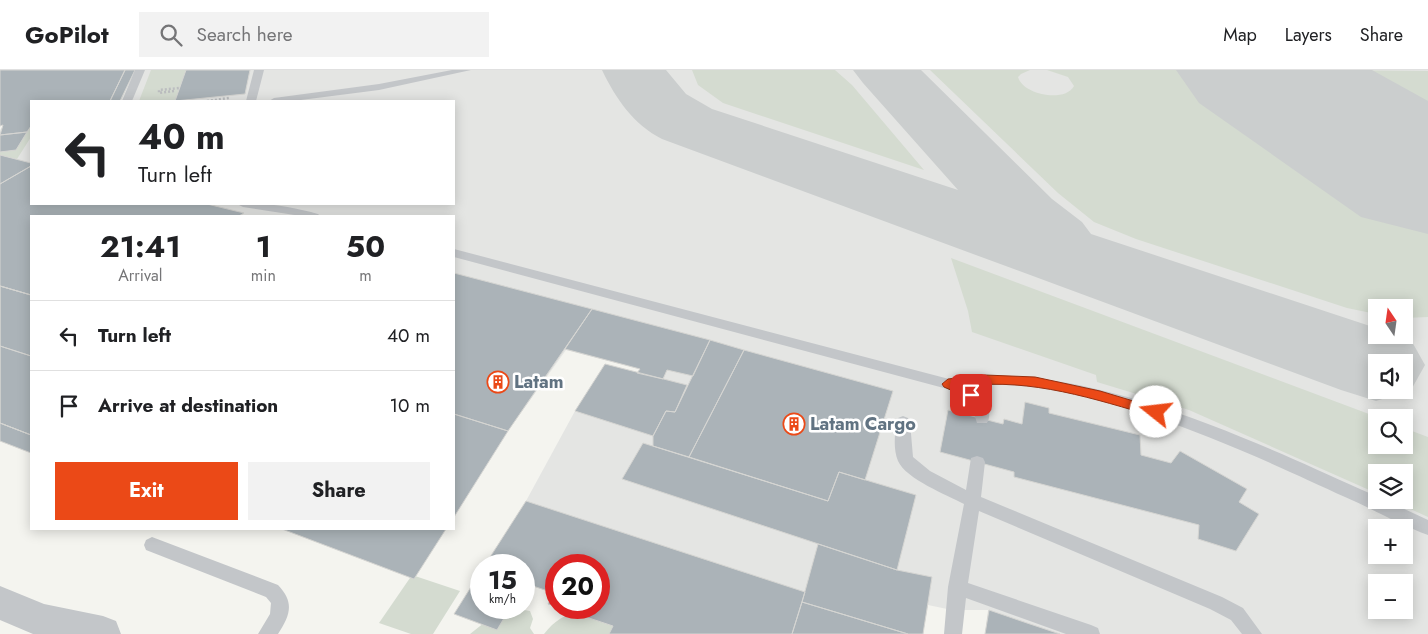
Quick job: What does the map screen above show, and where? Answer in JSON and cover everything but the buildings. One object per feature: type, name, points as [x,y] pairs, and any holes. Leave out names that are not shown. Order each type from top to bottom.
[{"type":"street","points":[[0,603],[53,627],[102,634]]},
{"type":"lane","points":[[125,100],[140,70]]},
{"type":"lane","points":[[251,100],[259,70]]},
{"type":"lane","points":[[282,100],[379,87],[466,70]]},
{"type":"lane","points":[[251,205],[290,210],[310,215]]},
{"type":"lane","points":[[281,205],[290,210]]},
{"type":"lane","points":[[455,253],[960,387],[971,395],[980,406],[982,419]]},
{"type":"lane","points":[[948,384],[985,379],[1035,382],[1100,396],[1156,412],[1264,453],[1428,528]]},
{"type":"lane","points":[[902,422],[903,450],[906,461],[924,476],[973,501],[1216,603],[1237,614],[1253,634]]},
{"type":"lane","points":[[953,634],[957,587],[973,501],[977,462]]},
{"type":"lane","points":[[152,546],[272,591],[280,600],[279,616],[267,634]]},
{"type":"lane","points":[[957,587],[1091,634]]},
{"type":"path","points":[[174,91],[159,93],[159,90],[179,88]]},
{"type":"path","points":[[215,100],[232,98],[231,100]]},
{"type":"shaded area","points":[[0,70],[1428,70],[1428,634],[985,634],[988,610],[952,610],[928,605],[923,634],[609,634],[613,626],[592,619],[610,619],[610,554],[545,554],[545,590],[535,587],[535,554],[525,554],[526,501],[575,411],[605,364],[637,373],[640,369],[566,350],[508,431],[455,414],[455,215],[30,215],[30,295],[0,286],[0,184],[30,167],[30,205],[455,205],[455,100],[30,100],[30,163],[0,155],[0,130],[3,126],[0,126]]},
{"type":"shaded area","points":[[151,70],[186,70],[175,100],[139,100]]},
{"type":"shaded area","points":[[692,70],[835,70],[852,85],[924,170],[723,103],[698,85]]},
{"type":"shaded area","points":[[930,70],[1030,70],[1018,77],[1021,83],[1044,95],[1054,95],[1069,91],[1074,86],[1068,77],[1047,70],[1188,70],[1428,230],[1428,317],[1413,318],[1413,299],[1368,299],[1368,312],[1347,308],[1136,239],[1094,222],[1058,193]]},
{"type":"shaded area","points":[[1323,70],[1428,71],[1428,130]]},
{"type":"shaded area","points":[[30,128],[30,139],[17,159],[0,155],[0,152],[16,150]]},
{"type":"shaded area","points":[[951,258],[1368,414],[1368,454],[1413,454],[1413,431],[1428,437],[1428,517],[1411,509],[1413,509],[1413,464],[1368,464],[1368,489],[1189,410],[1097,382],[1096,375],[972,332],[968,311]]},
{"type":"shaded area","points":[[412,575],[460,591],[433,634],[411,634],[379,623]]},
{"type":"shaded area","points":[[489,619],[533,619],[530,628],[534,634],[470,634]]},
{"type":"shaded area","points":[[560,619],[604,619],[646,634],[544,634]]},
{"type":"taxiway","points":[[634,70],[655,102],[669,114],[687,124],[1368,362]]},
{"type":"taxiway","points":[[885,70],[1024,216],[1053,240]]},
{"type":"runway","points":[[1255,70],[1428,177]]},
{"type":"place","name":"Latam","points":[[498,382]]},
{"type":"place","name":"Latam Cargo","points":[[794,424]]},
{"type":"route","points":[[971,395],[960,387],[948,384],[966,380],[985,379],[1035,382],[1100,396],[1156,412]]}]
